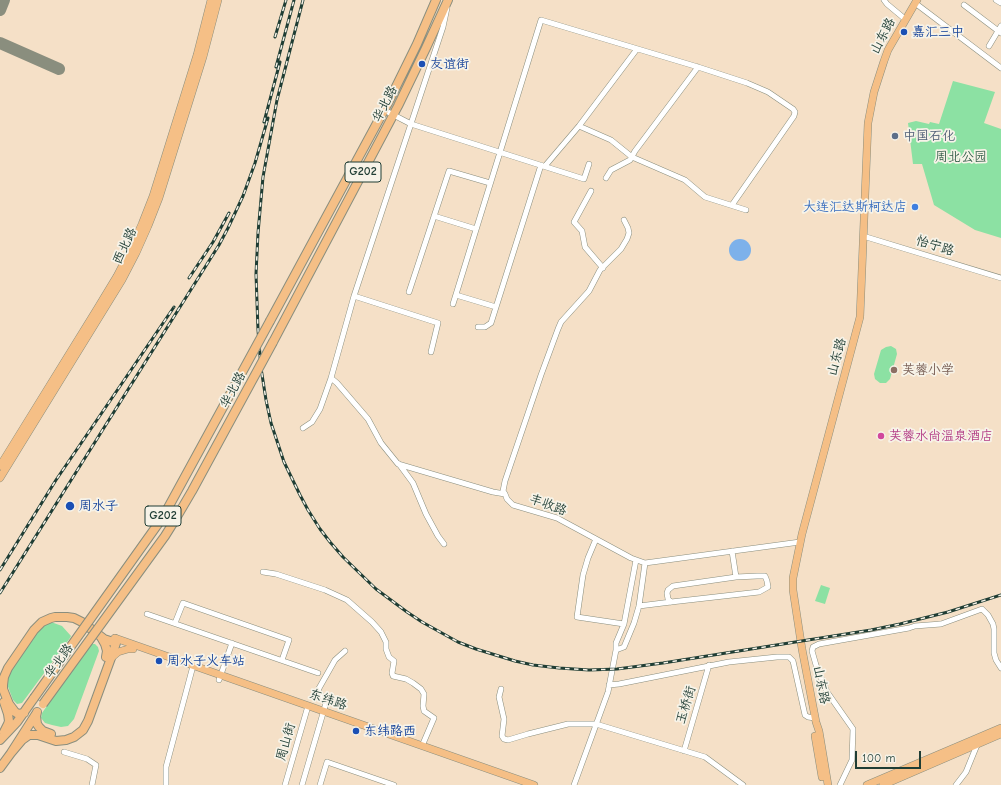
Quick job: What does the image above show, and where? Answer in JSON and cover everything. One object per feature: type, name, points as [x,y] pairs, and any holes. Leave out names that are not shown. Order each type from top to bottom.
[{"type":"highway","name":"华北路","points":[[0,739],[24,713],[163,517],[384,110],[417,44],[436,0]]},
{"type":"highway","name":"华北路","points":[[0,768],[37,712],[160,542],[196,484],[273,342],[393,114],[448,0]]},
{"type":"highway","points":[[0,676],[4,666],[30,627],[36,620],[49,613],[66,612],[79,615],[114,641]]},
{"type":"highway","points":[[24,713],[18,714],[11,708],[3,689],[3,680],[8,668],[37,626],[55,617],[74,618],[82,622],[104,640],[109,658],[82,723],[77,731],[62,737],[48,733],[37,724],[37,712]]},
{"type":"highway","points":[[99,635],[114,641]]},
{"type":"highway","points":[[11,753],[22,740],[29,736],[38,735],[61,741],[71,740],[79,734],[86,726],[88,721],[114,641]]},
{"type":"highway","points":[[0,692],[9,720],[0,739]]},
{"type":"main road","name":"西北路","points":[[0,466],[105,296],[130,251],[153,196],[197,55],[211,0]]},
{"type":"main road","name":"西北路","points":[[0,478],[122,280],[136,253],[159,198],[203,57],[218,0]]},
{"type":"main road","name":"山东路","points":[[828,785],[819,731],[815,720],[802,649],[793,590],[795,568],[800,542],[860,318],[868,123],[874,92],[888,50],[916,2]]},
{"type":"main road","name":"东纬路","points":[[114,641],[534,785]]},
{"type":"main road","name":"东纬路","points":[[114,641],[133,649],[193,668]]},
{"type":"main road","points":[[109,658],[118,652],[133,649]]},
{"type":"main road","name":"东纬路","points":[[323,713],[520,785]]},
{"type":"main road","name":"山东路","points":[[815,720],[814,732],[823,785]]},
{"type":"main road","points":[[867,785],[1001,728]]},
{"type":"main road","points":[[883,785],[1001,734]]},
{"type":"street","points":[[303,428],[312,422],[320,409],[331,378],[354,296],[443,27],[448,0]]},
{"type":"street","points":[[884,0],[906,20]]},
{"type":"street","points":[[996,0],[1001,3]]},
{"type":"street","points":[[916,2],[1001,68]]},
{"type":"street","points":[[964,5],[999,32]]},
{"type":"street","points":[[453,304],[541,20],[747,83],[768,92],[793,109],[795,112],[794,116],[732,206]]},
{"type":"street","points":[[989,46],[999,32],[1001,26]]},
{"type":"street","points":[[478,327],[485,327],[491,323],[543,166],[579,126],[637,49]]},
{"type":"street","points":[[606,178],[611,170],[630,160],[635,151],[698,67]]},
{"type":"street","points":[[384,110],[411,124],[584,179],[589,164]]},
{"type":"street","points":[[579,126],[611,140],[632,157],[685,180],[705,197],[746,210]]},
{"type":"street","points":[[409,292],[449,171],[490,183]]},
{"type":"street","points":[[591,191],[574,222],[582,231],[584,247],[603,268]]},
{"type":"street","points":[[434,216],[476,229]]},
{"type":"street","points":[[398,464],[486,490],[505,494],[503,491],[505,481],[541,375],[561,322],[589,291],[600,270],[621,249],[629,233],[624,220]]},
{"type":"street","name":"怡宁路","points":[[863,236],[1001,278]]},
{"type":"street","points":[[456,295],[496,307]]},
{"type":"street","points":[[354,296],[438,323],[431,352]]},
{"type":"street","points":[[331,378],[368,419],[381,443],[413,482],[426,514],[444,544]]},
{"type":"street","name":"丰收路","points":[[505,494],[506,499],[513,505],[557,518],[631,558],[645,563],[800,542]]},
{"type":"street","points":[[596,539],[583,575],[577,617],[624,624]]},
{"type":"street","points":[[732,551],[736,577]]},
{"type":"street","points":[[574,785],[608,692],[616,643],[624,624],[636,560]]},
{"type":"street","points":[[616,650],[624,647],[634,623],[639,606],[645,563]]},
{"type":"street","points":[[263,572],[276,574],[324,590],[347,600],[372,622],[381,632],[386,642],[386,649],[389,657],[394,661],[393,676],[413,683],[421,689],[424,694],[424,711],[434,718],[422,746]]},
{"type":"street","points":[[639,606],[759,592],[768,587],[765,576],[736,577],[673,586],[667,593],[668,599],[671,602]]},
{"type":"street","points":[[174,623],[182,603],[190,605],[288,640],[282,660]]},
{"type":"street","points":[[840,785],[852,760],[853,729],[827,692],[812,651],[815,646],[915,626],[941,624],[982,609],[988,615],[993,624],[994,653],[1001,668]]},
{"type":"street","points":[[147,614],[318,673]]},
{"type":"street","points":[[220,677],[232,643]]},
{"type":"street","points":[[323,713],[326,703],[318,690],[335,660],[346,652]]},
{"type":"street","points":[[609,685],[709,665],[789,657],[793,661],[805,715],[815,720]]},
{"type":"street","name":"玉桥街","points":[[684,751],[709,665]]},
{"type":"street","points":[[166,785],[166,767],[168,757],[193,668]]},
{"type":"street","points":[[501,689],[500,697],[504,719],[502,736],[504,739],[508,740],[568,724],[596,724],[705,757],[743,785]]},
{"type":"street","name":"周山街","points":[[285,785],[308,708]]},
{"type":"street","name":"周山街","points":[[302,785],[323,713]]},
{"type":"street","points":[[956,785],[966,772],[977,745]]},
{"type":"street","points":[[64,752],[87,759],[96,766],[92,785]]},
{"type":"street","points":[[320,785],[327,762],[394,785]]},
{"type":"green space","name":"周北公园","points":[[953,81],[995,92],[984,123],[1001,129],[1001,238],[975,230],[934,205],[922,164],[913,164],[908,123],[916,121],[929,124],[930,122],[939,124]]},
{"type":"green space","points":[[891,346],[896,349],[897,354],[890,379],[886,383],[880,383],[875,379],[874,374],[881,350]]},
{"type":"green space","points":[[821,585],[830,588],[825,604],[815,601]]},
{"type":"green space","points":[[51,622],[62,626],[71,636],[22,703],[17,704],[13,700],[7,684],[9,672],[42,626]]},
{"type":"green space","points":[[91,644],[95,644],[99,651],[74,719],[68,726],[61,727],[45,723],[41,718],[42,713]]},
{"type":"water","points":[[740,239],[748,242],[751,250],[748,258],[740,261],[732,258],[729,250],[732,242]]},
{"type":"taxiway","points":[[0,10],[4,0]]},
{"type":"taxiway","points":[[0,43],[59,69]]},
{"type":"railway","points":[[275,37],[286,0]]},
{"type":"railway","points":[[276,67],[294,0]]},
{"type":"railway","points":[[303,0],[277,100],[263,177],[256,274],[261,368],[271,423],[284,462],[300,495],[320,529],[330,542],[343,557],[376,589],[422,622],[458,642],[476,649],[533,665],[589,670],[617,669],[663,663],[871,630],[948,612],[1001,595]]},
{"type":"railway","points":[[264,122],[280,62]]},
{"type":"railway","points":[[0,593],[219,245],[243,196],[255,163],[268,118]]},
{"type":"railway","points":[[189,278],[213,242],[229,213]]},
{"type":"railway","points":[[0,570],[56,480],[174,307]]},
{"type":"place","name":"嘉汇三中","points":[[904,32]]},
{"type":"place","name":"友谊街","points":[[422,64]]},
{"type":"place","name":"中国石化","points":[[895,136]]},
{"type":"place","name":"大连汇达斯柯达店","points":[[915,207]]},
{"type":"place","name":"芙蓉小学","points":[[894,370]]},
{"type":"place","name":"芙蓉水尚温泉酒店","points":[[881,436]]},
{"type":"place","name":"周水子","points":[[70,506]]},
{"type":"place","name":"周水子火车站","points":[[159,661]]},
{"type":"place","name":"东纬路西","points":[[356,731]]}]
